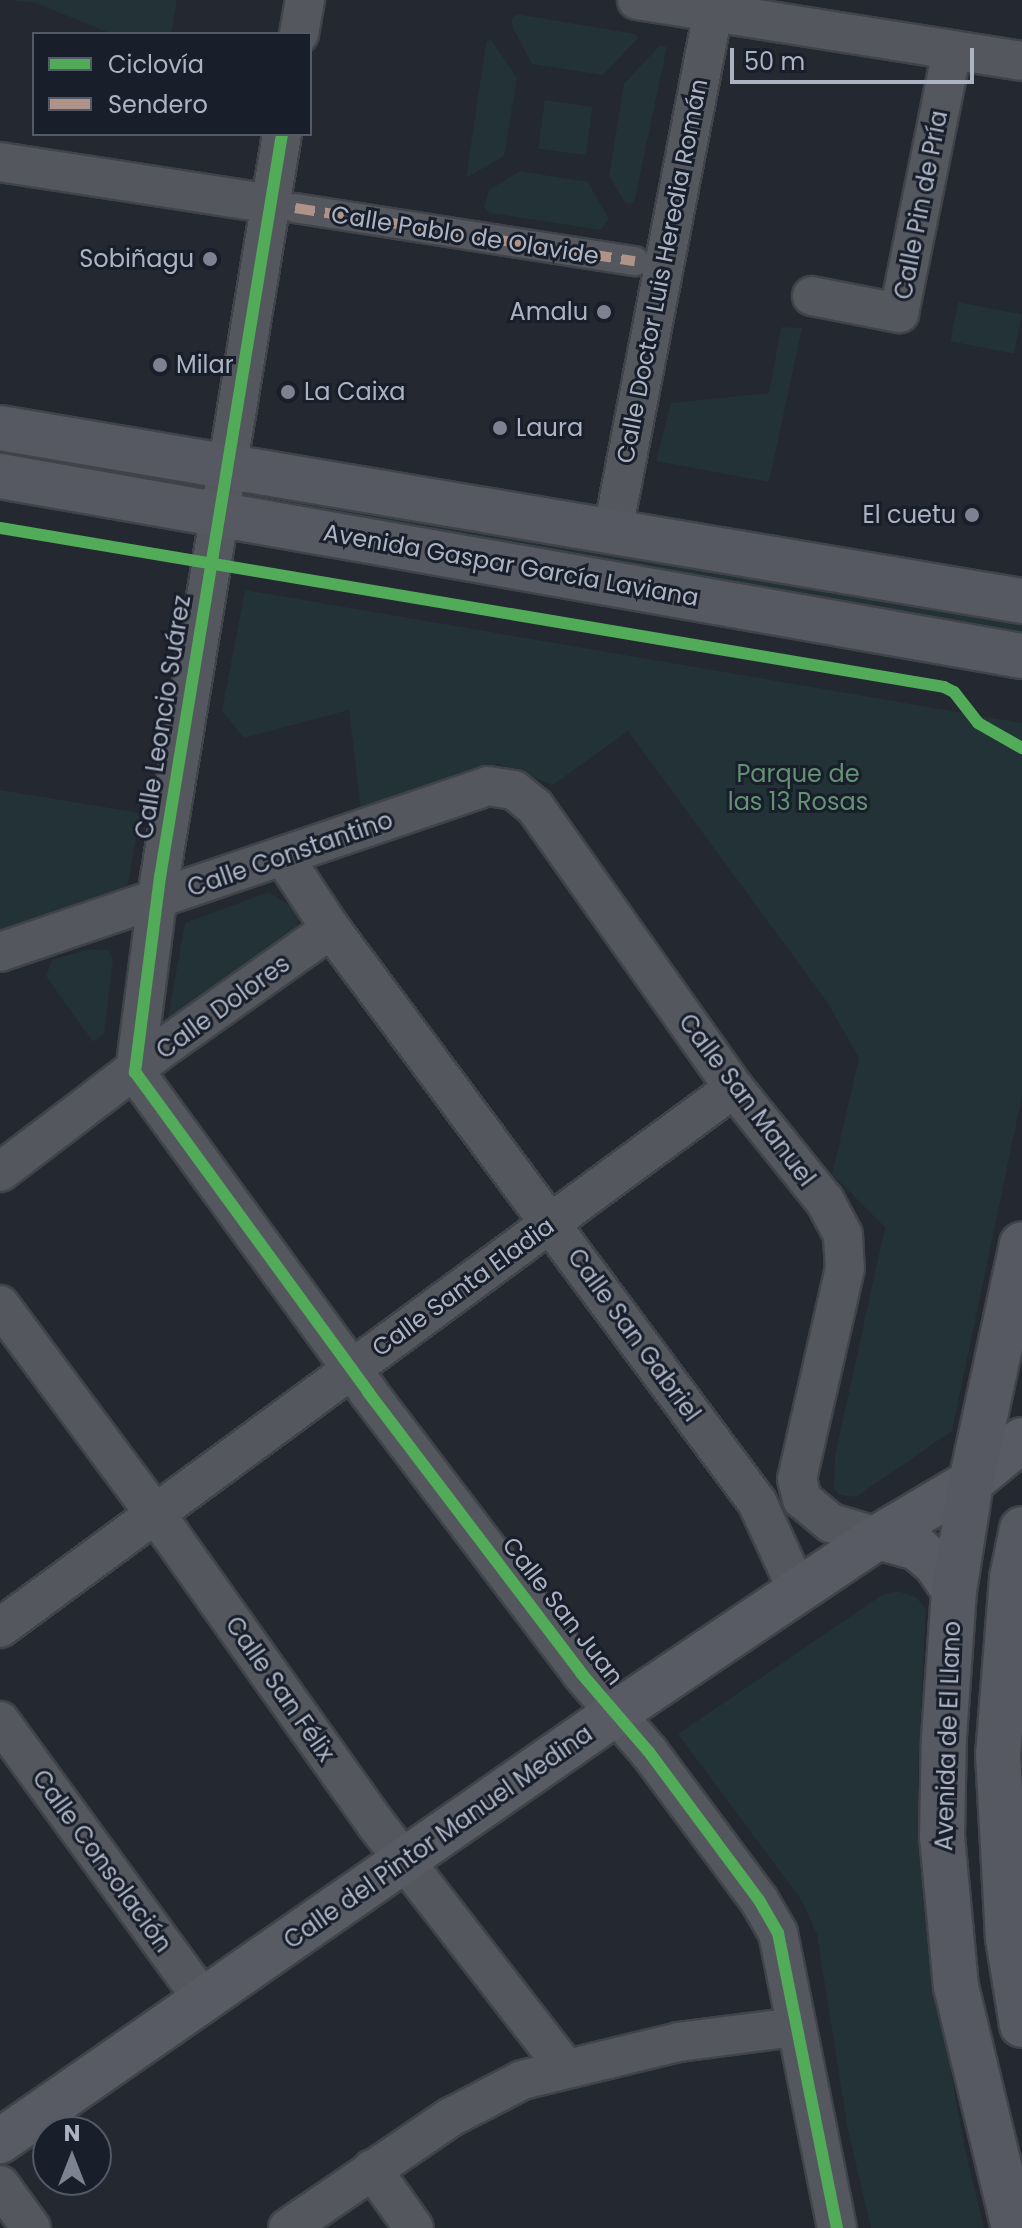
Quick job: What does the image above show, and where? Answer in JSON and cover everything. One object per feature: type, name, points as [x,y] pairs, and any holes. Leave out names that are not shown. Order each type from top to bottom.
[{"type":"main road","name":"Avenida Gaspar García Laviana","points":[[0,428],[1022,601]]},
{"type":"main road","name":"Avenida Gaspar García Laviana","points":[[0,476],[1022,656]]},
{"type":"main road","name":"Avenida de El Llano","points":[[1014,2228],[956,1987],[942,1837],[944,1737],[954,1591],[971,1482],[1022,1244]]},
{"type":"main road","name":"Calle del Pintor Manuel Medina","points":[[0,2141],[616,1713],[878,1537],[971,1482],[1022,1440]]},
{"type":"main road","points":[[1022,1529],[1012,1578],[998,1754],[1008,1938],[1022,2025]]},
{"type":"main road","points":[[878,1537],[917,1548],[936,1564],[954,1591]]},
{"type":"street","points":[[299,32],[305,0]]},
{"type":"street","points":[[637,0],[713,12],[789,12],[952,50],[1022,61]]},
{"type":"street","name":"Calle Doctor Luis Heredia Román","points":[[613,530],[713,12]]},
{"type":"street","name":"Calle Pin de Pría","points":[[812,296],[899,313],[952,50]]},
{"type":"street","name":"Calle Leoncio Suárez","points":[[135,1072],[156,900],[219,513],[283,206],[282,136]]},
{"type":"street","name":"Calle Pablo de Olavide","points":[[0,162],[635,261]]},
{"type":"street","name":"Calle Constantino","points":[[0,952],[488,786]]},
{"type":"street","name":"Calle San Manuel","points":[[488,786],[514,790],[535,807],[734,1088],[825,1201],[843,1235],[845,1268],[797,1479]]},
{"type":"street","name":"Calle San Gabriel","points":[[283,856],[331,929],[757,1502],[798,1591]]},
{"type":"street","name":"Calle Dolores","points":[[0,1172],[167,1045],[331,929]]},
{"type":"street","name":"Calle San Juan","points":[[135,1072],[352,1369],[581,1673],[649,1752],[759,1900],[778,1933],[837,2228]]},
{"type":"street","name":"Calle Santa Eladia","points":[[0,1628],[734,1088]]},
{"type":"street","name":"Calle San Félix","points":[[0,1305],[404,1860],[565,2068]]},
{"type":"street","points":[[757,1502],[781,1502],[797,1479]]},
{"type":"street","points":[[797,1479],[802,1499],[831,1523],[878,1537]]},
{"type":"street","name":"Calle Consolación","points":[[0,1721],[204,2001]]},
{"type":"street","points":[[288,2228],[451,2117],[522,2080],[679,2042],[795,2027]]},
{"type":"street","points":[[372,2169],[414,2228]]},
{"type":"street","points":[[0,2185],[31,2228]]},
{"type":"green space","points":[[8,0],[177,0],[171,32],[107,32],[36,3]]},
{"type":"green space","points":[[516,14],[636,34],[638,38],[603,75],[532,64],[514,30],[511,20]]},
{"type":"green space","points":[[490,38],[517,78],[504,156],[466,178],[486,43]]},
{"type":"green space","points":[[660,45],[667,47],[634,203],[626,204],[609,176],[624,84]]},
{"type":"green space","points":[[545,100],[593,107],[586,155],[538,149]]},
{"type":"green space","points":[[520,171],[588,182],[609,219],[601,230],[490,213],[484,207],[489,190]]},
{"type":"green space","points":[[958,302],[1022,314],[1014,354],[950,341]]},
{"type":"green space","points":[[781,327],[802,328],[769,482],[656,461],[671,403],[769,393]]},
{"type":"green space","points":[[0,443],[171,477],[170,483],[161,486],[0,459]]},
{"type":"green space","points":[[284,494],[1022,615],[1022,631],[290,508],[282,500]]},
{"type":"green space","name":"Parque de las 13 Rosas","points":[[245,590],[1022,723],[1022,1096],[952,1431],[856,1497],[839,1495],[834,1488],[835,1456],[885,1227],[832,1174],[859,1058],[827,1002],[628,731],[553,785],[498,764],[361,812],[349,710],[244,738],[222,711]]},
{"type":"green space","points":[[0,790],[141,813],[126,894],[0,937]]},
{"type":"green space","points":[[269,892],[292,907],[299,920],[294,934],[173,1020],[168,1017],[185,923]]},
{"type":"green space","points":[[85,950],[108,950],[113,960],[104,1034],[93,1042],[46,976],[52,960]]},
{"type":"green space","points":[[897,1591],[916,1597],[926,1609],[918,1772],[933,1974],[966,2154],[984,2228],[871,2228],[848,2131],[817,1935],[802,1901],[678,1734],[882,1595]]},
{"type":"marked path","points":[[295,208],[635,261]]},
{"type":"cycle path","points":[[282,136],[160,877],[135,1072],[368,1392],[581,1673],[649,1752],[759,1900],[778,1933],[837,2228]]},
{"type":"cycle path","points":[[0,528],[944,687],[954,692],[978,723],[1022,748]]},
{"type":"place","name":"Sobiñagu","points":[[210,259]]},
{"type":"place","name":"Amalu","points":[[604,312]]},
{"type":"place","name":"Milar","points":[[160,365]]},
{"type":"place","name":"La Caixa","points":[[288,392]]},
{"type":"place","name":"Laura","points":[[500,428]]},
{"type":"place","name":"El cuetu","points":[[972,515]]}]
